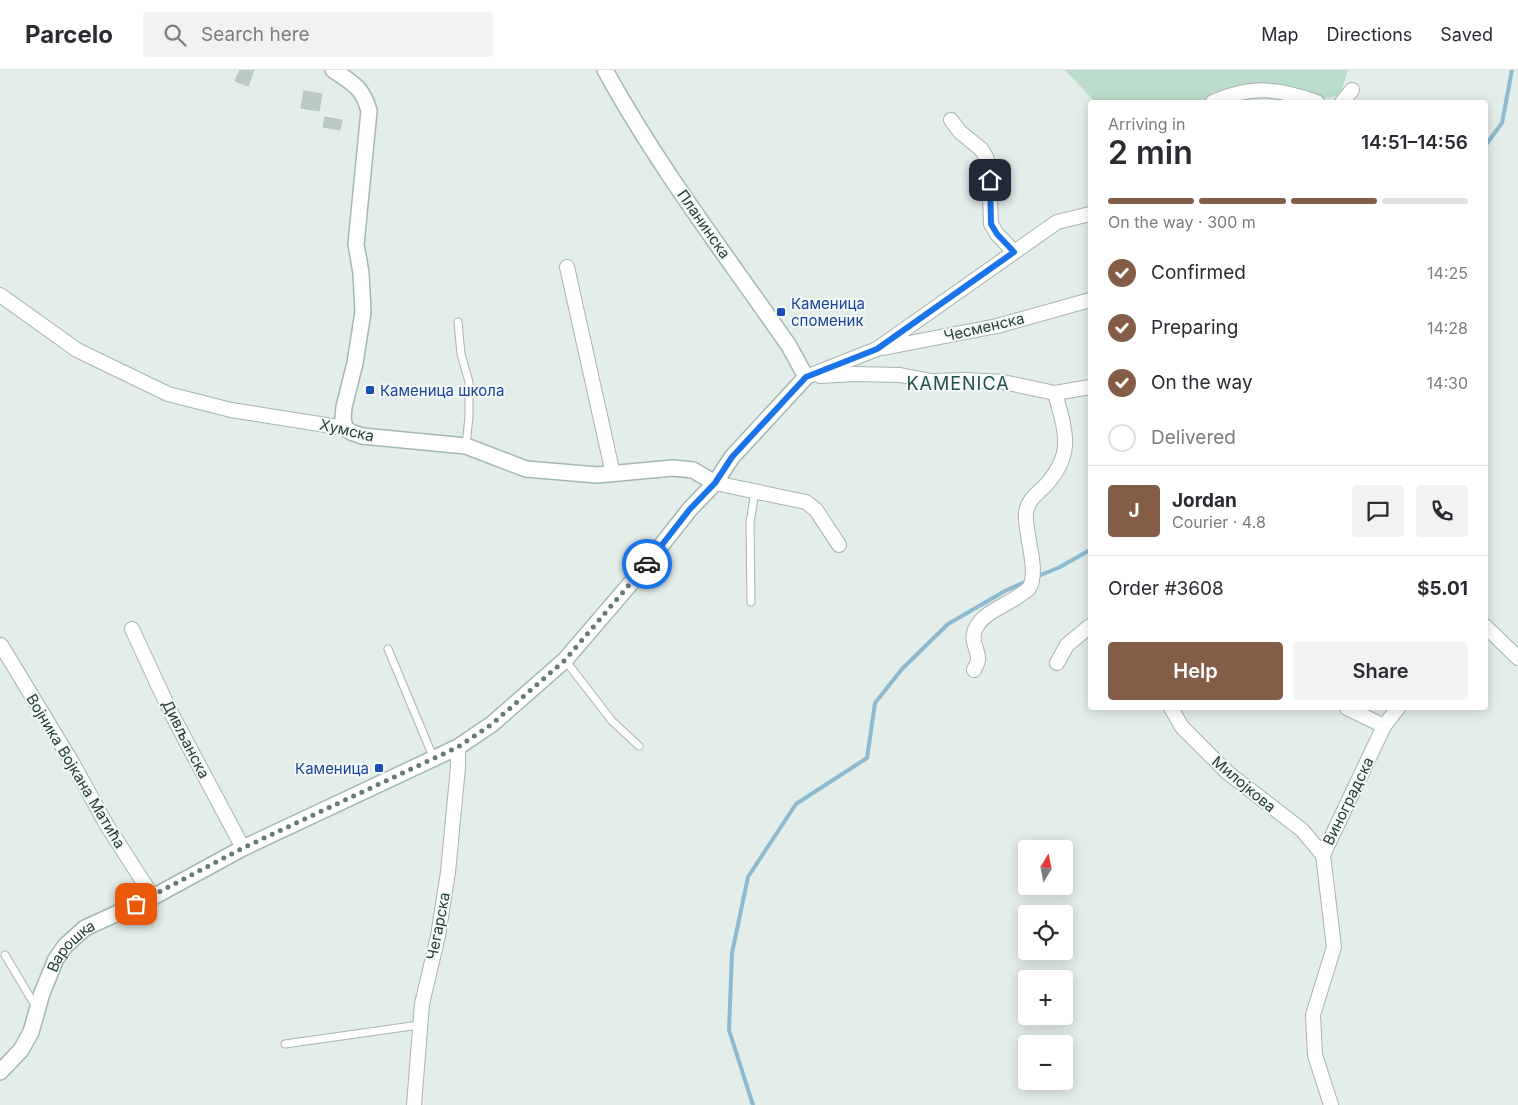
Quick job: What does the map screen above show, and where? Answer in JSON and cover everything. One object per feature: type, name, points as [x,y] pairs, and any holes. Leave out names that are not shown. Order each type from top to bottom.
[{"type":"street","points":[[333,70],[357,85],[366,98],[369,111],[356,244],[361,273],[363,312],[355,362],[344,407],[343,418],[345,428]]},
{"type":"street","name":"Планинска","points":[[605,70],[623,103],[665,169],[789,346],[806,377]]},
{"type":"street","points":[[1218,100],[1233,94],[1264,90],[1294,94],[1311,100]]},
{"type":"street","points":[[1344,100],[1352,90]]},
{"type":"street","points":[[951,120],[960,132],[981,149],[986,157],[990,180],[991,224],[997,234],[1014,252]]},
{"type":"street","points":[[806,377],[877,349],[1057,222],[1088,214]]},
{"type":"street","points":[[567,267],[613,474]]},
{"type":"street","name":"Хумска","points":[[0,295],[77,350],[168,394],[231,410],[345,428],[362,436],[466,446],[526,469],[597,475],[673,468],[693,470],[715,483]]},
{"type":"street","name":"Чесменска","points":[[877,349],[996,326],[1088,301]]},
{"type":"street","points":[[806,377],[855,374],[900,375],[931,381],[1003,382],[1055,393],[1088,387]]},
{"type":"street","name":"Варошка","points":[[0,1072],[21,1050],[31,1032],[48,975],[56,959],[73,938],[85,928],[153,897],[243,848],[458,747],[492,724],[565,660],[637,576],[690,509],[715,483],[732,457],[806,377]]},
{"type":"street","points":[[974,670],[978,659],[973,640],[976,629],[984,617],[1012,601],[1029,588],[1033,572],[1026,512],[1029,502],[1054,476],[1065,455],[1065,430],[1055,393]]},
{"type":"street","points":[[715,483],[806,502],[816,510],[839,545]]},
{"type":"street","points":[[1057,663],[1067,645],[1088,628]]},
{"type":"street","name":"Дивљанска","points":[[132,629],[170,711],[243,848]]},
{"type":"street","points":[[1488,629],[1518,658]]},
{"type":"street","name":"Војника Војкана Матића","points":[[1,645],[73,764],[106,824],[153,897]]},
{"type":"street","name":"Милојкова","points":[[1172,710],[1182,727],[1228,773],[1302,830],[1322,855]]},
{"type":"street","points":[[1351,710],[1384,726]]},
{"type":"street","name":"Виноградска","points":[[1331,1105],[1315,1055],[1313,1023],[1313,1015],[1334,947],[1322,855],[1384,726],[1396,710]]},
{"type":"street","name":"Чегарска","points":[[414,1105],[422,1004],[438,936],[448,872],[458,767],[458,747]]},
{"type":"lane","points":[[458,322],[461,354],[468,382],[469,416],[466,446]]},
{"type":"lane","points":[[751,602],[750,523],[755,490]]},
{"type":"lane","points":[[388,649],[434,759]]},
{"type":"lane","points":[[565,660],[612,721],[639,746]]},
{"type":"lane","points":[[5,955],[38,1009]]},
{"type":"lane","points":[[285,1044],[419,1025]]},
{"type":"green space","points":[[1065,70],[1348,70],[1340,95],[1316,100],[1285,91],[1209,100],[1093,100]]},
{"type":"building","points":[[240,70],[254,70],[248,86],[235,81]]},
{"type":"building","points":[[304,91],[322,94],[319,111],[301,108]]},
{"type":"building","points":[[325,117],[342,120],[340,130],[323,127]]},
{"type":"waterway","points":[[1488,142],[1502,123],[1512,70]]},
{"type":"waterway","points":[[1036,577],[1060,567],[1088,551]]},
{"type":"waterway","points":[[753,1105],[729,1030],[732,953],[748,877],[796,804],[867,758],[875,703],[902,669],[948,624],[1005,591],[1027,581]]},
{"type":"way so far","points":[[136,904],[153,897],[243,848],[458,747],[492,724],[565,660],[647,564]]},
{"type":"place","name":"Каменица споменик","points":[[781,312]]},
{"type":"place","name":"Каменица школа","points":[[370,390]]},
{"type":"place","name":"Каменица","points":[[379,768]]},
{"type":"district","name":"KAMENICA","points":[[958,383]]},
{"type":"route","points":[[647,564],[690,509],[715,483],[732,457],[806,377],[877,349],[1014,252],[997,234],[991,224],[990,180]]}]
